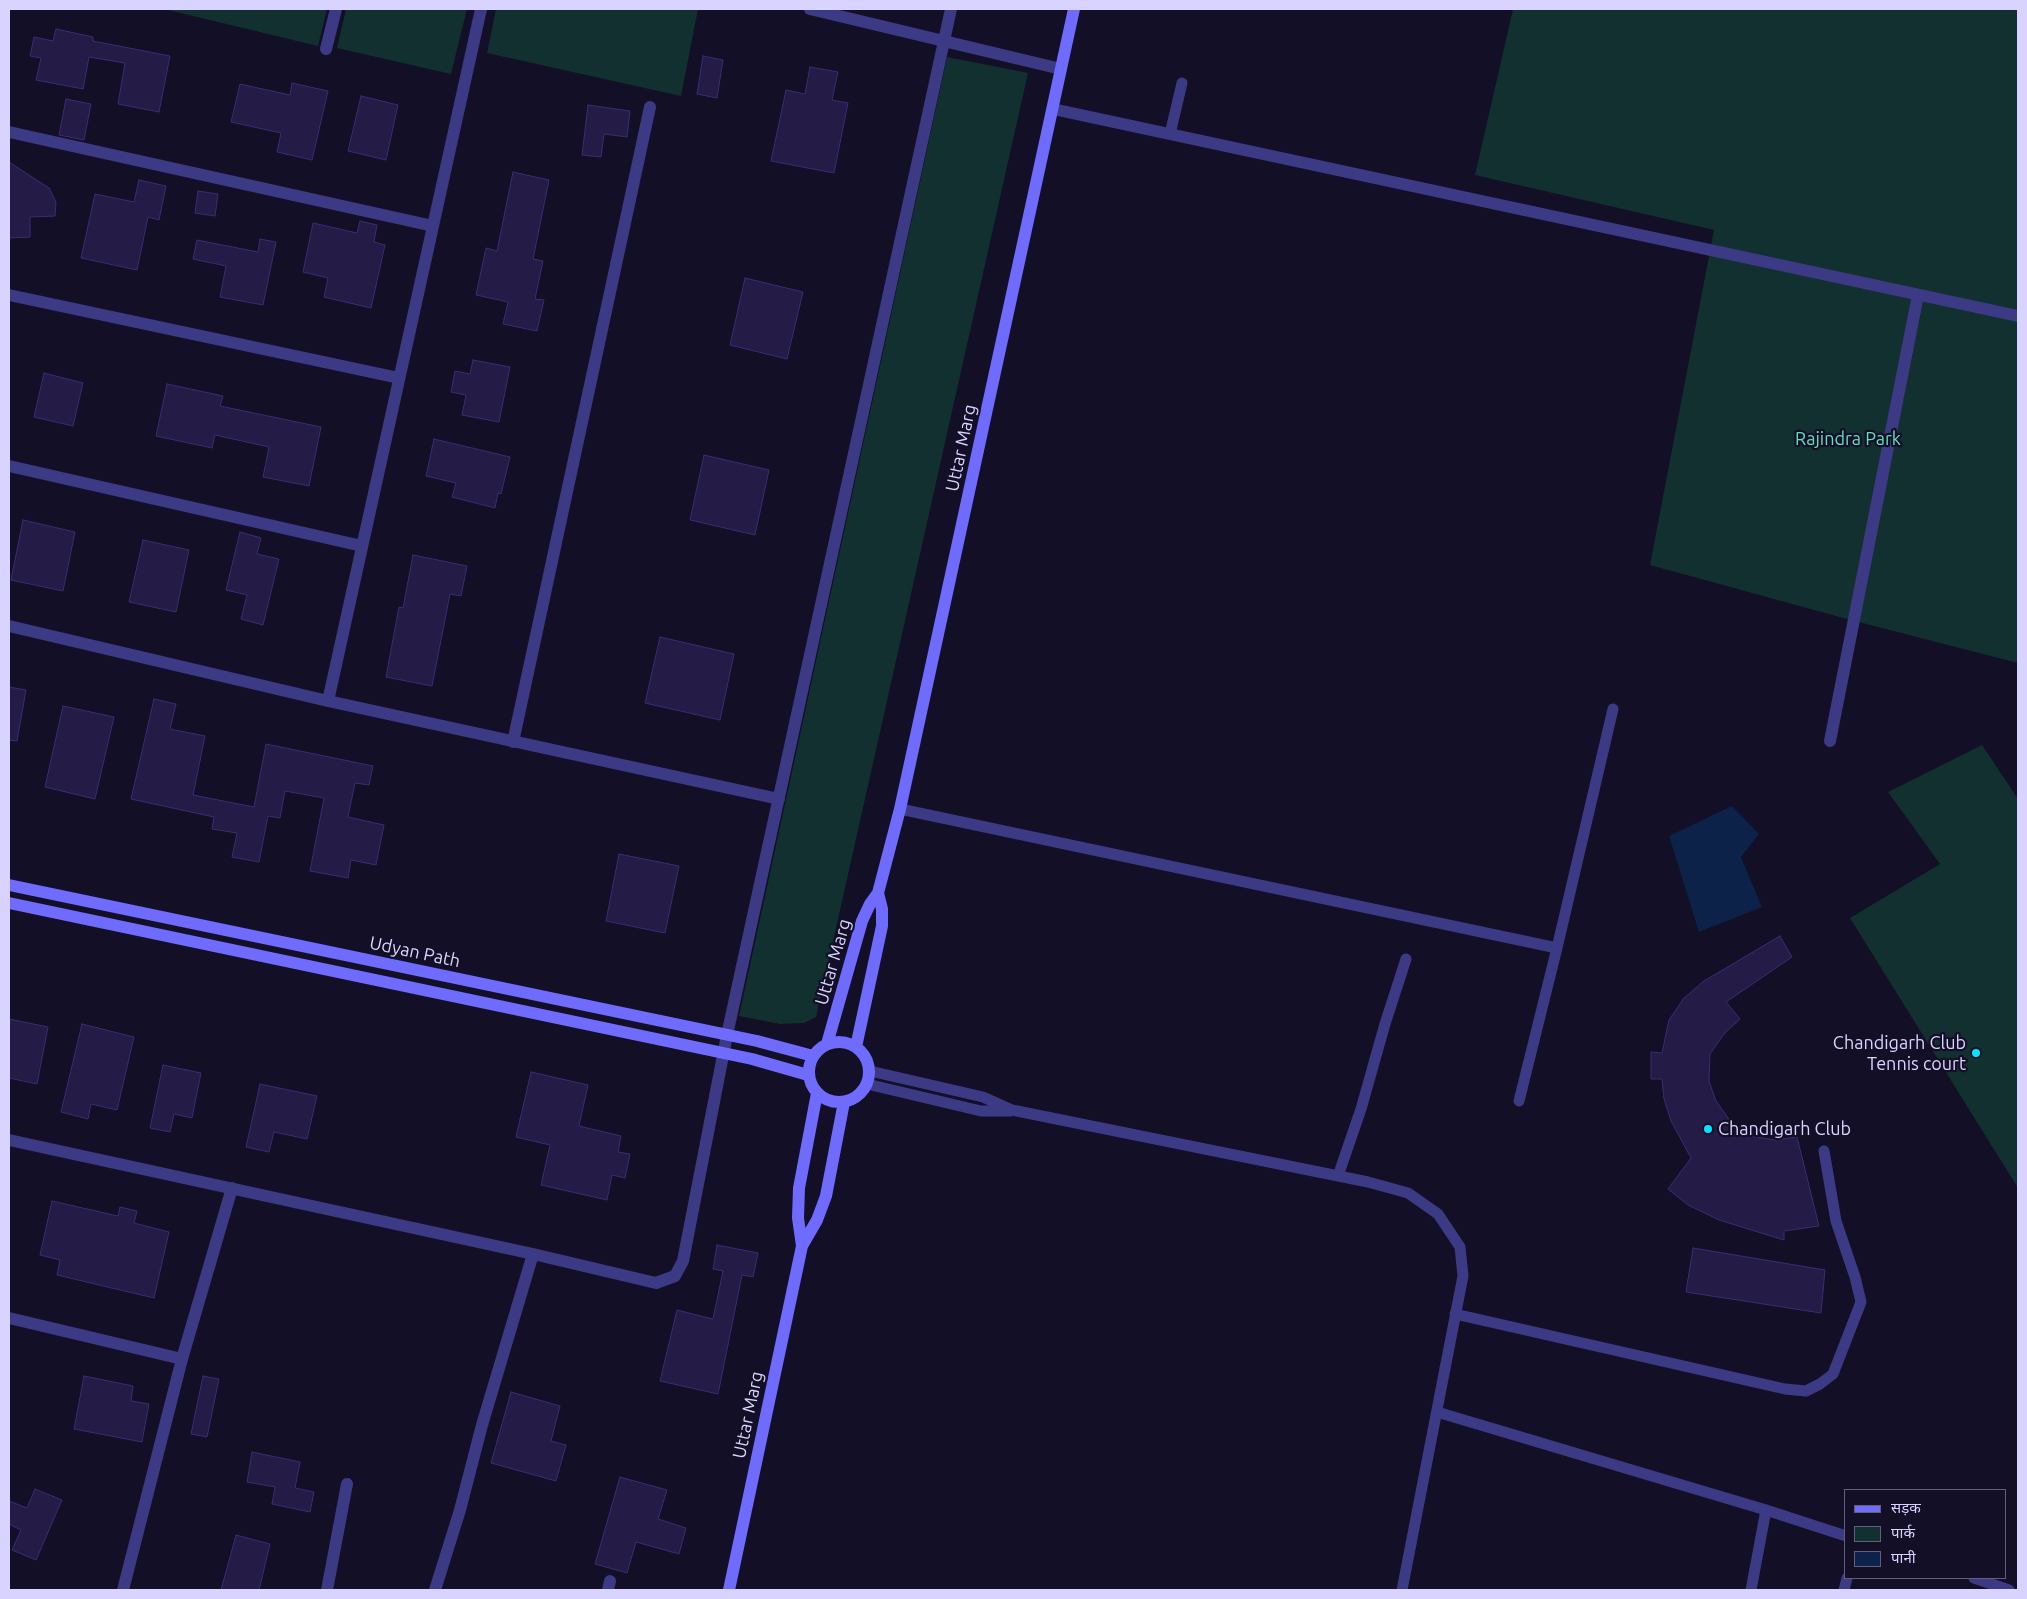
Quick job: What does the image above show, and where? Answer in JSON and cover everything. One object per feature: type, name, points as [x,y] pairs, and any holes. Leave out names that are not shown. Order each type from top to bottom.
[{"type":"main road","name":"Uttar Marg","points":[[828,1044],[862,921],[878,893],[900,808],[1074,9]]},
{"type":"main road","name":"Udyan Path","points":[[9,885],[757,1041],[813,1056]]},
{"type":"main road","name":"Uttar Marg","points":[[856,1047],[882,926],[882,909],[878,893]]},
{"type":"main road","name":"Udyan Path","points":[[9,903],[724,1054],[808,1075]]},
{"type":"main road","points":[[847,1042],[864,1054],[870,1071],[867,1084],[862,1093],[854,1099],[844,1102],[824,1099],[811,1085],[808,1075],[809,1065],[819,1049],[828,1044],[847,1042]]},
{"type":"main road","name":"Uttar Marg","points":[[802,1246],[798,1218],[799,1188],[817,1093]]},
{"type":"main road","name":"Uttar Marg","points":[[730,1590],[802,1246],[817,1220],[826,1196],[844,1102]]},
{"type":"street","points":[[326,49],[336,9]]},
{"type":"street","points":[[328,701],[481,9]]},
{"type":"street","points":[[810,9],[1061,69]]},
{"type":"street","points":[[9,1140],[656,1282],[675,1276],[683,1261],[727,1035],[951,9]]},
{"type":"street","points":[[513,742],[650,107]]},
{"type":"street","points":[[1053,109],[2018,316]]},
{"type":"street","points":[[9,132],[433,226]]},
{"type":"street","points":[[9,295],[399,378]]},
{"type":"street","points":[[1830,741],[1918,295]]},
{"type":"street","points":[[9,466],[362,546]]},
{"type":"street","points":[[9,626],[328,701],[778,799]]},
{"type":"street","points":[[123,1590],[182,1359],[232,1188]]},
{"type":"street","points":[[435,1590],[460,1510],[482,1425],[532,1254]]},
{"type":"street","points":[[9,1318],[182,1359]]},
{"type":"street","points":[[327,1590],[347,1484]]},
{"type":"lane","points":[[1170,134],[1182,83]]},
{"type":"lane","points":[[1519,1100],[1558,948],[1613,709]]},
{"type":"lane","points":[[900,808],[1558,948]]},
{"type":"lane","points":[[1338,1176],[1361,1109],[1385,1024],[1406,960]]},
{"type":"lane","points":[[870,1071],[983,1097],[1012,1110],[1338,1176],[1408,1193],[1438,1214],[1460,1247],[1463,1276],[1402,1590]]},
{"type":"lane","points":[[867,1084],[981,1111],[1012,1110]]},
{"type":"lane","points":[[1456,1314],[1785,1389],[1806,1391],[1820,1384],[1833,1374],[1861,1302],[1855,1277],[1836,1221],[1824,1151]]},
{"type":"lane","points":[[1437,1412],[1766,1510],[1844,1535]]},
{"type":"lane","points":[[1751,1590],[1766,1510]]},
{"type":"lane","points":[[1977,1579],[2009,1590]]},
{"type":"green space","points":[[164,9],[327,9],[318,46]]},
{"type":"green space","points":[[346,9],[467,9],[451,74],[337,48]]},
{"type":"green space","points":[[496,9],[698,9],[681,96],[487,53]]},
{"type":"green space","name":"Rajindra Park","points":[[1513,9],[2018,9],[2018,663],[1650,565],[1714,230],[1475,175]]},
{"type":"green space","points":[[947,57],[1028,73],[816,1017],[804,1023],[780,1024],[739,1016]]},
{"type":"green space","name":"Chandigarh Club Tennis court","points":[[1982,745],[2018,799],[2018,1188],[1850,918],[1940,864],[1888,792]]},
{"type":"water","points":[[1732,806],[1759,834],[1741,857],[1762,907],[1699,932],[1669,836]]},
{"type":"building","points":[[56,29],[93,37],[93,41],[170,56],[159,112],[118,104],[125,63],[89,57],[83,89],[36,80],[41,58],[30,56],[34,37],[53,41]]},
{"type":"building","points":[[703,56],[723,60],[717,98],[697,94]]},
{"type":"building","points":[[810,67],[838,72],[832,100],[848,103],[834,173],[771,161],[786,90],[805,94]]},
{"type":"building","points":[[292,83],[328,91],[312,160],[277,152],[281,133],[231,122],[240,84],[290,95]]},
{"type":"building","points":[[361,96],[398,105],[386,160],[348,151]]},
{"type":"building","points":[[66,99],[91,104],[84,140],[59,135]]},
{"type":"building","points":[[588,105],[630,111],[627,137],[604,134],[601,157],[582,155]]},
{"type":"building","points":[[9,162],[49,188],[56,202],[55,216],[30,217],[30,237],[9,238]]},
{"type":"building","points":[[513,172],[549,180],[533,259],[543,261],[535,299],[544,300],[537,331],[503,324],[508,302],[476,295],[486,248],[497,251]]},
{"type":"building","points":[[139,180],[166,186],[159,220],[148,217],[137,270],[81,258],[95,194],[134,202]]},
{"type":"building","points":[[198,191],[218,194],[215,216],[195,213]]},
{"type":"building","points":[[360,221],[377,225],[374,242],[385,245],[371,308],[324,297],[328,278],[303,272],[313,223],[357,233]]},
{"type":"building","points":[[260,239],[276,242],[263,305],[220,297],[226,266],[193,259],[197,240],[258,252]]},
{"type":"building","points":[[745,278],[803,292],[787,359],[730,345]]},
{"type":"building","points":[[473,360],[510,367],[499,422],[462,415],[466,395],[451,392],[455,371],[470,374]]},
{"type":"building","points":[[44,373],[83,383],[73,426],[34,417]]},
{"type":"building","points":[[167,384],[223,396],[220,406],[321,427],[309,486],[263,477],[269,447],[215,435],[212,448],[156,436]]},
{"type":"building","points":[[434,439],[510,457],[501,494],[498,493],[495,508],[452,497],[456,483],[426,476]]},
{"type":"building","points":[[704,455],[769,470],[755,535],[690,520]]},
{"type":"building","points":[[23,520],[75,532],[63,591],[11,580]]},
{"type":"building","points":[[240,532],[261,538],[257,554],[279,559],[263,625],[241,619],[247,595],[226,590]]},
{"type":"building","points":[[143,540],[189,550],[176,612],[129,602]]},
{"type":"building","points":[[413,555],[467,566],[461,596],[450,594],[432,686],[386,677],[399,607],[403,608]]},
{"type":"building","points":[[660,637],[734,654],[720,720],[645,703]]},
{"type":"building","points":[[9,687],[26,690],[17,741],[9,740]]},
{"type":"building","points":[[154,699],[176,704],[170,729],[205,736],[193,795],[254,807],[266,744],[373,766],[369,785],[355,783],[348,817],[384,825],[376,865],[351,860],[348,878],[310,871],[324,798],[285,791],[280,818],[268,816],[259,862],[232,857],[237,833],[212,829],[214,817],[131,799]]},
{"type":"building","points":[[63,706],[114,717],[95,799],[45,787]]},
{"type":"building","points":[[619,854],[679,866],[665,933],[606,921]]},
{"type":"building","name":"Chandigarh Club","points":[[1780,936],[1792,957],[1726,1002],[1740,1019],[1724,1034],[1710,1054],[1709,1081],[1716,1101],[1731,1122],[1750,1136],[1775,1140],[1797,1137],[1819,1226],[1784,1231],[1784,1240],[1719,1220],[1688,1205],[1668,1189],[1691,1158],[1671,1121],[1664,1099],[1662,1079],[1651,1079],[1651,1052],[1662,1053],[1669,1020],[1684,998],[1704,981]]},
{"type":"building","points":[[9,1019],[48,1027],[37,1084],[9,1078]]},
{"type":"building","points":[[82,1024],[134,1037],[117,1110],[91,1104],[88,1119],[61,1112]]},
{"type":"building","points":[[163,1065],[201,1073],[192,1118],[174,1114],[170,1132],[150,1128]]},
{"type":"building","points":[[531,1072],[588,1085],[579,1126],[621,1136],[618,1152],[630,1154],[625,1178],[612,1175],[607,1200],[541,1185],[550,1145],[516,1137]]},
{"type":"building","points":[[260,1084],[317,1096],[307,1139],[274,1132],[269,1152],[246,1147]]},
{"type":"building","points":[[52,1201],[118,1216],[120,1207],[137,1211],[134,1223],[169,1232],[154,1298],[57,1275],[60,1260],[40,1255]]},
{"type":"building","points":[[717,1245],[758,1253],[753,1277],[742,1275],[718,1394],[660,1381],[677,1310],[713,1319],[723,1271],[713,1269]]},
{"type":"building","points":[[1693,1248],[1825,1270],[1821,1313],[1686,1292]]},
{"type":"building","points":[[84,1376],[133,1386],[131,1401],[149,1404],[142,1442],[74,1429]]},
{"type":"building","points":[[203,1376],[219,1379],[207,1437],[191,1434]]},
{"type":"building","points":[[511,1392],[560,1406],[551,1441],[566,1445],[556,1481],[491,1463]]},
{"type":"building","points":[[252,1452],[300,1462],[295,1488],[314,1492],[310,1512],[272,1504],[275,1487],[247,1482]]},
{"type":"building","points":[[620,1477],[667,1490],[658,1519],[686,1528],[679,1554],[636,1542],[627,1573],[595,1564]]},
{"type":"building","points":[[35,1489],[62,1500],[36,1560],[12,1550],[21,1530],[9,1524],[9,1501],[27,1508]]},
{"type":"building","points":[[236,1535],[270,1544],[259,1590],[221,1590]]},
{"type":"place","name":"Chandigarh Club Tennis court","points":[[1976,1053]]},
{"type":"place","name":"Chandigarh Club","points":[[1708,1129]]}]
